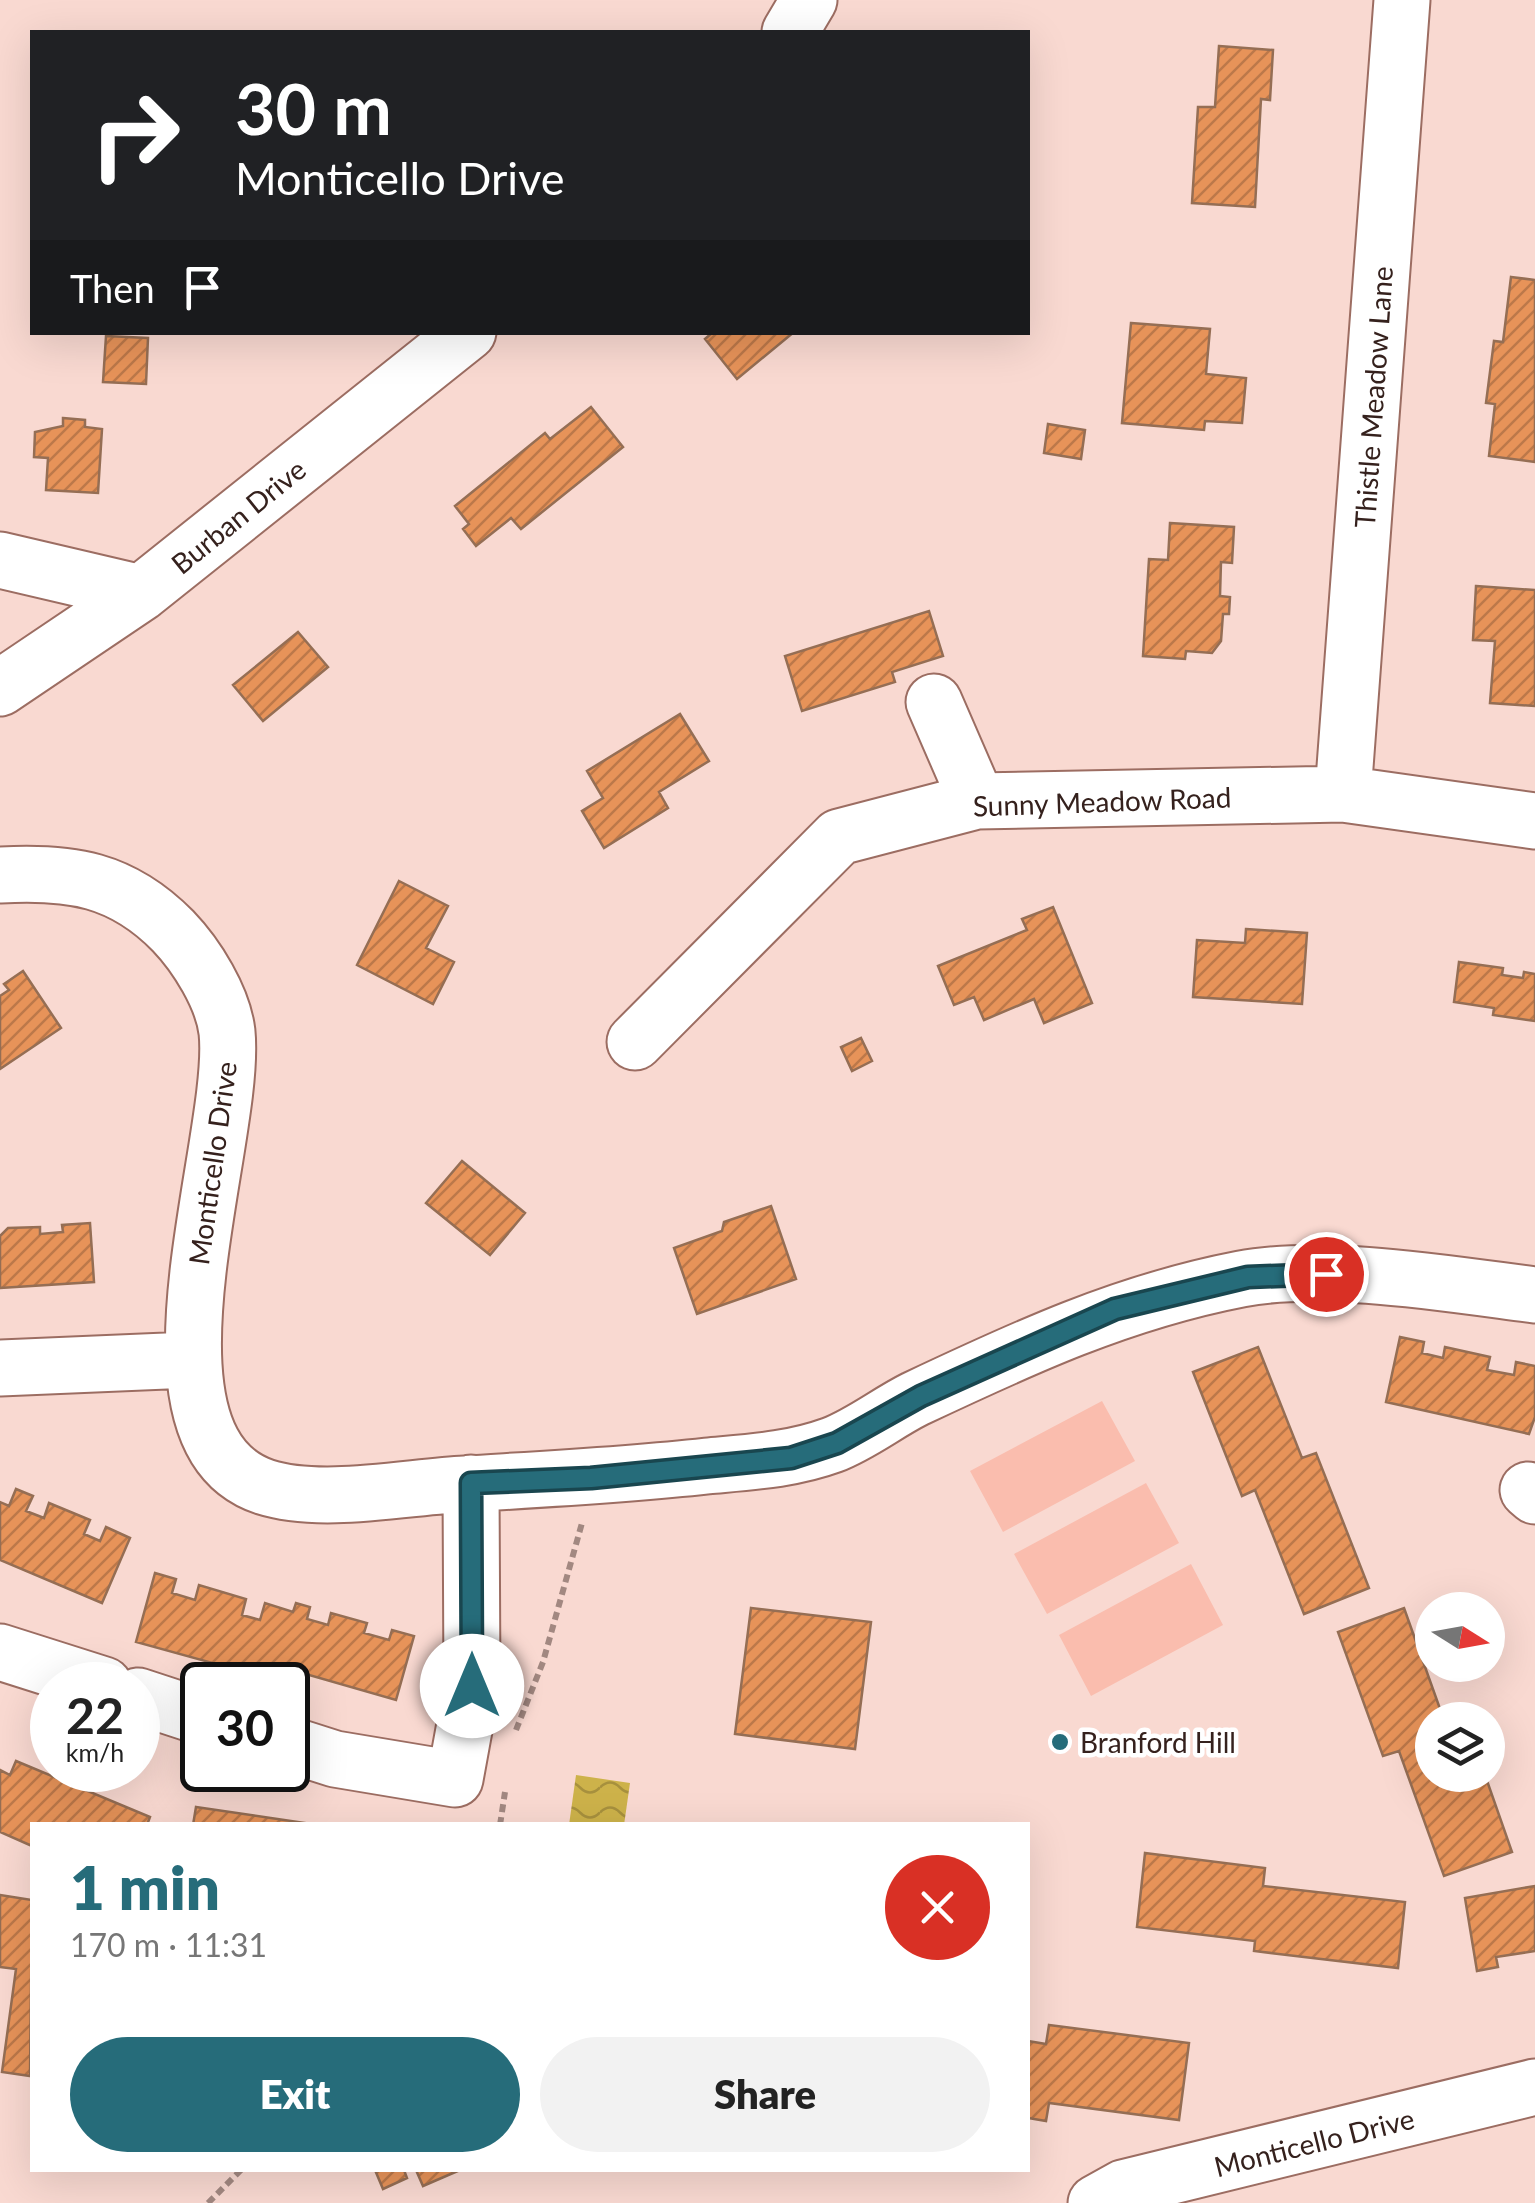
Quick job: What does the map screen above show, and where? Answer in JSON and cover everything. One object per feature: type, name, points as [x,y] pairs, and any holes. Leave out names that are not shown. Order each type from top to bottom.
[{"type":"street","points":[[791,30],[809,0]]},
{"type":"street","name":"Thistle Meadow Lane","points":[[1343,794],[1402,0]]},
{"type":"street","name":"Burban Drive","points":[[0,688],[141,593],[464,335]]},
{"type":"street","points":[[0,560],[141,593]]},
{"type":"street","points":[[934,702],[978,801]]},
{"type":"street","name":"Sunny Meadow Road","points":[[635,1042],[840,837],[978,801],[1343,794],[1535,821]]},
{"type":"street","name":"Monticello Drive","points":[[0,875],[37,873],[93,880],[144,902],[181,940],[213,990],[226,1027],[228,1074],[194,1294],[190,1360],[207,1433],[229,1462],[262,1486],[336,1492],[591,1478],[791,1458],[837,1443],[925,1394],[1115,1309],[1248,1277],[1326,1274],[1535,1296]]},
{"type":"street","points":[[0,1368],[190,1360]]},
{"type":"street","points":[[310,1752],[334,1760],[454,1779],[472,1686],[471,1483]]},
{"type":"street","points":[[0,1652],[32,1662]]},
{"type":"street","name":"Monticello Drive","points":[[1096,2203],[1123,2188],[1535,2087]]},
{"type":"path","points":[[513,1748],[548,1644],[591,1478]]},
{"type":"path","points":[[500,1822],[506,1786]]},
{"type":"path","points":[[208,2203],[239,2172]]},
{"type":"shaded area","points":[[1102,1401],[1135,1461],[1003,1532],[970,1471]]},
{"type":"shaded area","points":[[1146,1483],[1179,1543],[1047,1614],[1014,1554]]},
{"type":"shaded area","points":[[1191,1564],[1223,1625],[1091,1696],[1059,1635]]},
{"type":"water","points":[[576,1775],[630,1783],[624,1822],[569,1822]]},
{"type":"building","points":[[1219,46],[1273,50],[1270,100],[1261,99],[1255,207],[1192,203],[1198,107],[1215,107]]},
{"type":"building","points":[[1511,277],[1535,280],[1535,462],[1489,456],[1495,404],[1486,403],[1494,341],[1503,342]]},
{"type":"building","points":[[1131,323],[1210,329],[1206,374],[1246,378],[1242,423],[1205,421],[1204,430],[1122,423]]},
{"type":"building","points":[[710,335],[790,335],[737,379],[705,339]]},
{"type":"building","points":[[106,336],[148,338],[146,384],[103,382]]},
{"type":"building","points":[[591,407],[623,447],[521,529],[511,518],[476,546],[463,529],[469,524],[455,506],[545,433],[550,439]]},
{"type":"building","points":[[63,418],[85,420],[85,427],[102,429],[98,493],[46,490],[48,458],[34,457],[35,432],[63,426]]},
{"type":"building","points":[[1048,424],[1085,430],[1081,459],[1044,453]]},
{"type":"building","points":[[1170,523],[1234,527],[1232,563],[1221,562],[1220,596],[1230,597],[1229,614],[1223,614],[1221,641],[1212,653],[1186,651],[1185,659],[1143,656],[1149,559],[1168,560]]},
{"type":"building","points":[[1476,586],[1535,590],[1535,706],[1490,703],[1495,641],[1473,640]]},
{"type":"building","points":[[929,611],[943,656],[892,672],[895,682],[802,711],[785,656]]},
{"type":"building","points":[[298,632],[328,667],[263,721],[233,685]]},
{"type":"building","points":[[680,714],[709,761],[659,792],[668,808],[604,848],[582,811],[603,798],[587,771]]},
{"type":"building","points":[[399,881],[448,906],[426,948],[454,962],[433,1004],[357,965]]},
{"type":"building","points":[[1053,907],[1092,1003],[1044,1023],[1034,999],[984,1020],[974,997],[954,1005],[938,966],[1027,930],[1022,919]]},
{"type":"building","points":[[1246,929],[1307,933],[1302,1004],[1193,997],[1197,940],[1245,943]]},
{"type":"building","points":[[1459,962],[1503,968],[1502,975],[1523,978],[1524,972],[1535,974],[1535,1021],[1493,1015],[1494,1008],[1454,1002]]},
{"type":"building","points":[[23,971],[61,1028],[0,1069],[0,996],[9,990],[4,984]]},
{"type":"building","points":[[861,1038],[872,1061],[852,1071],[841,1047]]},
{"type":"building","points":[[462,1161],[525,1213],[490,1255],[426,1203]]},
{"type":"building","points":[[771,1206],[796,1279],[697,1314],[674,1248],[722,1231],[724,1222]]},
{"type":"building","points":[[90,1223],[94,1282],[0,1288],[0,1236],[8,1228],[40,1227],[40,1234],[63,1232],[62,1225]]},
{"type":"building","points":[[1400,1337],[1424,1342],[1422,1353],[1443,1358],[1445,1347],[1490,1357],[1487,1370],[1514,1375],[1516,1362],[1535,1366],[1535,1417],[1529,1434],[1386,1402]]},
{"type":"building","points":[[1258,1347],[1302,1458],[1316,1453],[1369,1588],[1304,1614],[1255,1490],[1242,1496],[1193,1372]]},
{"type":"building","points":[[16,1489],[33,1496],[26,1511],[44,1518],[49,1503],[90,1520],[84,1534],[100,1541],[106,1527],[130,1538],[102,1603],[0,1560],[0,1502],[9,1506]]},
{"type":"building","points":[[155,1573],[176,1579],[172,1593],[195,1600],[199,1585],[246,1599],[242,1615],[260,1620],[265,1603],[293,1612],[296,1603],[310,1607],[307,1619],[328,1625],[331,1613],[367,1623],[364,1633],[389,1640],[392,1630],[414,1636],[396,1700],[310,1675],[310,1662],[209,1662],[136,1642]]},
{"type":"building","points":[[751,1608],[871,1622],[855,1749],[735,1734]]},
{"type":"building","points":[[1404,1608],[1415,1639],[1415,1682],[1430,1682],[1438,1702],[1415,1702],[1415,1792],[1491,1792],[1512,1852],[1444,1876],[1399,1751],[1383,1756],[1338,1632]]},
{"type":"building","points":[[16,1761],[30,1767],[30,1792],[90,1792],[150,1817],[148,1822],[30,1822],[30,1845],[0,1832],[0,1770],[10,1775]]},
{"type":"building","points":[[196,1807],[298,1822],[194,1822]]},
{"type":"building","points":[[1145,1853],[1265,1868],[1263,1886],[1405,1902],[1398,1968],[1254,1951],[1255,1941],[1137,1927]]},
{"type":"building","points":[[1535,1886],[1535,1951],[1496,1957],[1498,1967],[1477,1971],[1465,1898]]},
{"type":"building","points":[[0,1895],[30,1900],[30,2076],[2,2072],[16,1969],[0,1967]]},
{"type":"building","points":[[1049,2025],[1189,2043],[1179,2120],[1049,2103],[1046,2121],[1030,2118],[1030,2041],[1046,2044]]},
{"type":"building","points":[[376,2172],[405,2172],[407,2178],[383,2189]]},
{"type":"building","points":[[417,2172],[455,2172],[423,2186]]},
{"type":"place","name":"Branford Hill","points":[[1060,1742]]},
{"type":"route","points":[[472,1686],[471,1483],[591,1478],[791,1458],[837,1443],[921,1396],[1115,1309],[1248,1277],[1326,1274]]}]
